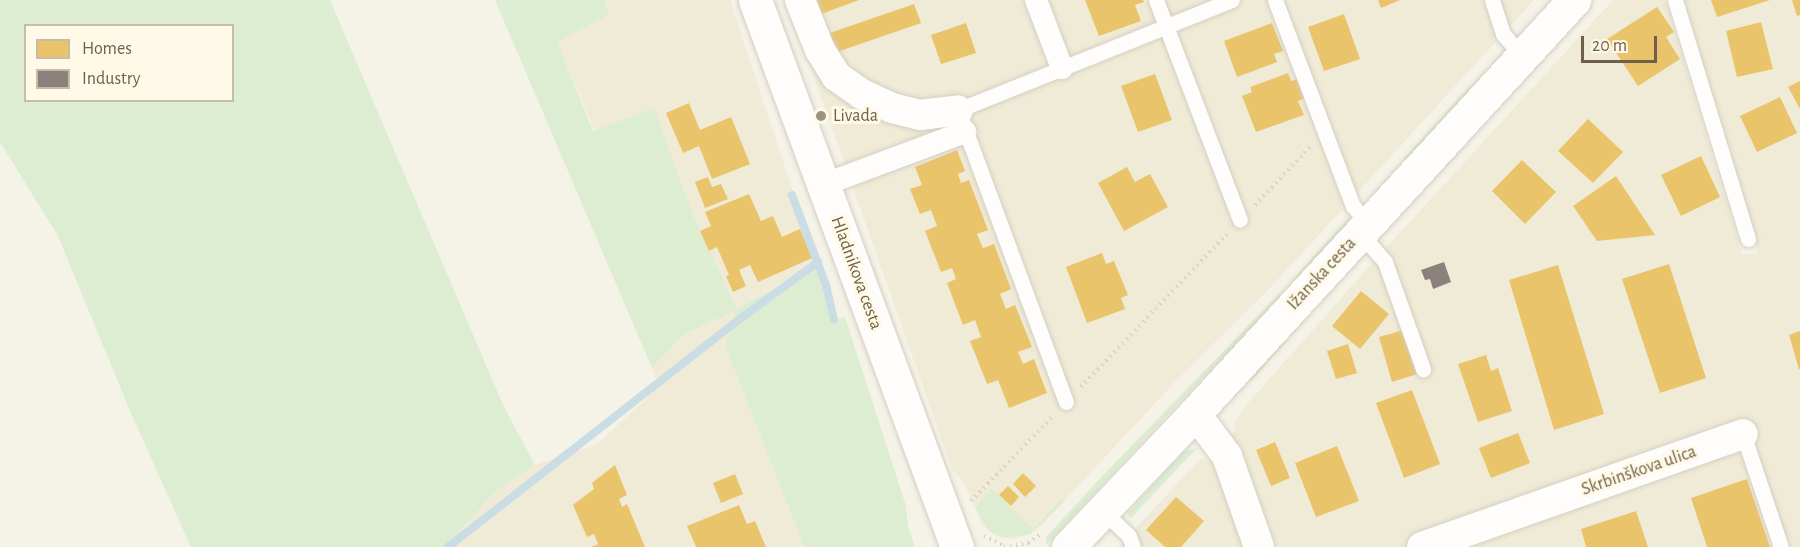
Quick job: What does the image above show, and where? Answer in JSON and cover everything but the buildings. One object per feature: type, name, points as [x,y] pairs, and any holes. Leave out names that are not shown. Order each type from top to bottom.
[{"type":"main road","name":"Hladnikova cesta","points":[[755,0],[957,547]]},
{"type":"main road","name":"Ižanska cesta","points":[[1068,547],[1195,413],[1574,0]]},
{"type":"street","points":[[800,0],[820,50],[836,76],[862,94],[892,108],[962,121]]},
{"type":"street","points":[[1036,0],[1062,68]]},
{"type":"street","points":[[823,185],[962,121]]},
{"type":"street","points":[[1195,413],[1227,456],[1259,547]]},
{"type":"street","name":"Skrbinškova ulica","points":[[1422,547],[1743,434]]},
{"type":"lane","points":[[1156,0],[1240,220]]},
{"type":"lane","points":[[1066,402],[962,121],[1062,68],[1232,0]]},
{"type":"lane","points":[[1275,0],[1353,206],[1364,229],[1385,262],[1423,369]]},
{"type":"lane","points":[[1492,0],[1503,34],[1522,56]]},
{"type":"lane","points":[[1675,0],[1748,239]]},
{"type":"lane","name":"Skrbinškova ulica","points":[[1743,434],[1781,547]]},
{"type":"lane","points":[[1102,510],[1129,536],[1133,547]]},
{"type":"path","points":[[971,501],[1324,131]]},
{"type":"path","points":[[1004,547],[1028,543],[1030,547]]},
{"type":"shaded area","points":[[604,0],[730,0],[817,265],[737,309],[725,345],[804,547],[445,547],[496,491],[535,465],[598,444],[658,387],[652,368],[684,334],[556,42],[609,15]]},
{"type":"shaded area","points":[[787,0],[1534,0],[1271,287],[1173,384],[1041,526],[1030,534],[1013,539],[996,536],[982,524],[965,484],[952,469]]},
{"type":"shaded area","points":[[1613,0],[1665,0],[1742,254],[1758,253],[1684,0],[1800,0],[1800,547],[1118,547],[1202,458],[1209,462],[1235,431],[1233,423],[1249,402],[1375,260]]},
{"type":"green space","points":[[0,0],[330,0],[503,405],[535,465],[496,491],[445,547],[191,547],[130,411],[58,236],[0,142]]},
{"type":"green space","points":[[495,0],[604,0],[609,15],[557,42],[593,131],[654,108],[692,213],[737,309],[817,265],[831,321],[845,317],[906,506],[908,526],[915,547],[804,547],[725,345],[736,310],[684,334],[652,368]]},
{"type":"green space","points":[[1470,86],[1474,90],[1408,162],[1404,158]]},
{"type":"green space","points":[[1348,218],[1353,222],[1299,281],[1295,277]]},
{"type":"green space","points":[[1279,294],[1283,297],[1185,396],[1046,545],[1046,537],[1103,475]]},
{"type":"green space","points":[[1297,320],[1301,324],[1251,382],[1246,379]]},
{"type":"green space","points":[[1197,448],[1131,518],[1127,514],[1183,452]]},
{"type":"green space","points":[[992,489],[1033,529],[1062,498],[1065,501],[1030,534],[1003,538],[989,531],[975,508]]},
{"type":"waterway","points":[[792,195],[826,285],[834,319]]},
{"type":"waterway","points":[[448,547],[740,319],[818,262]]},
{"type":"place","name":"Livada","points":[[821,116]]}]
